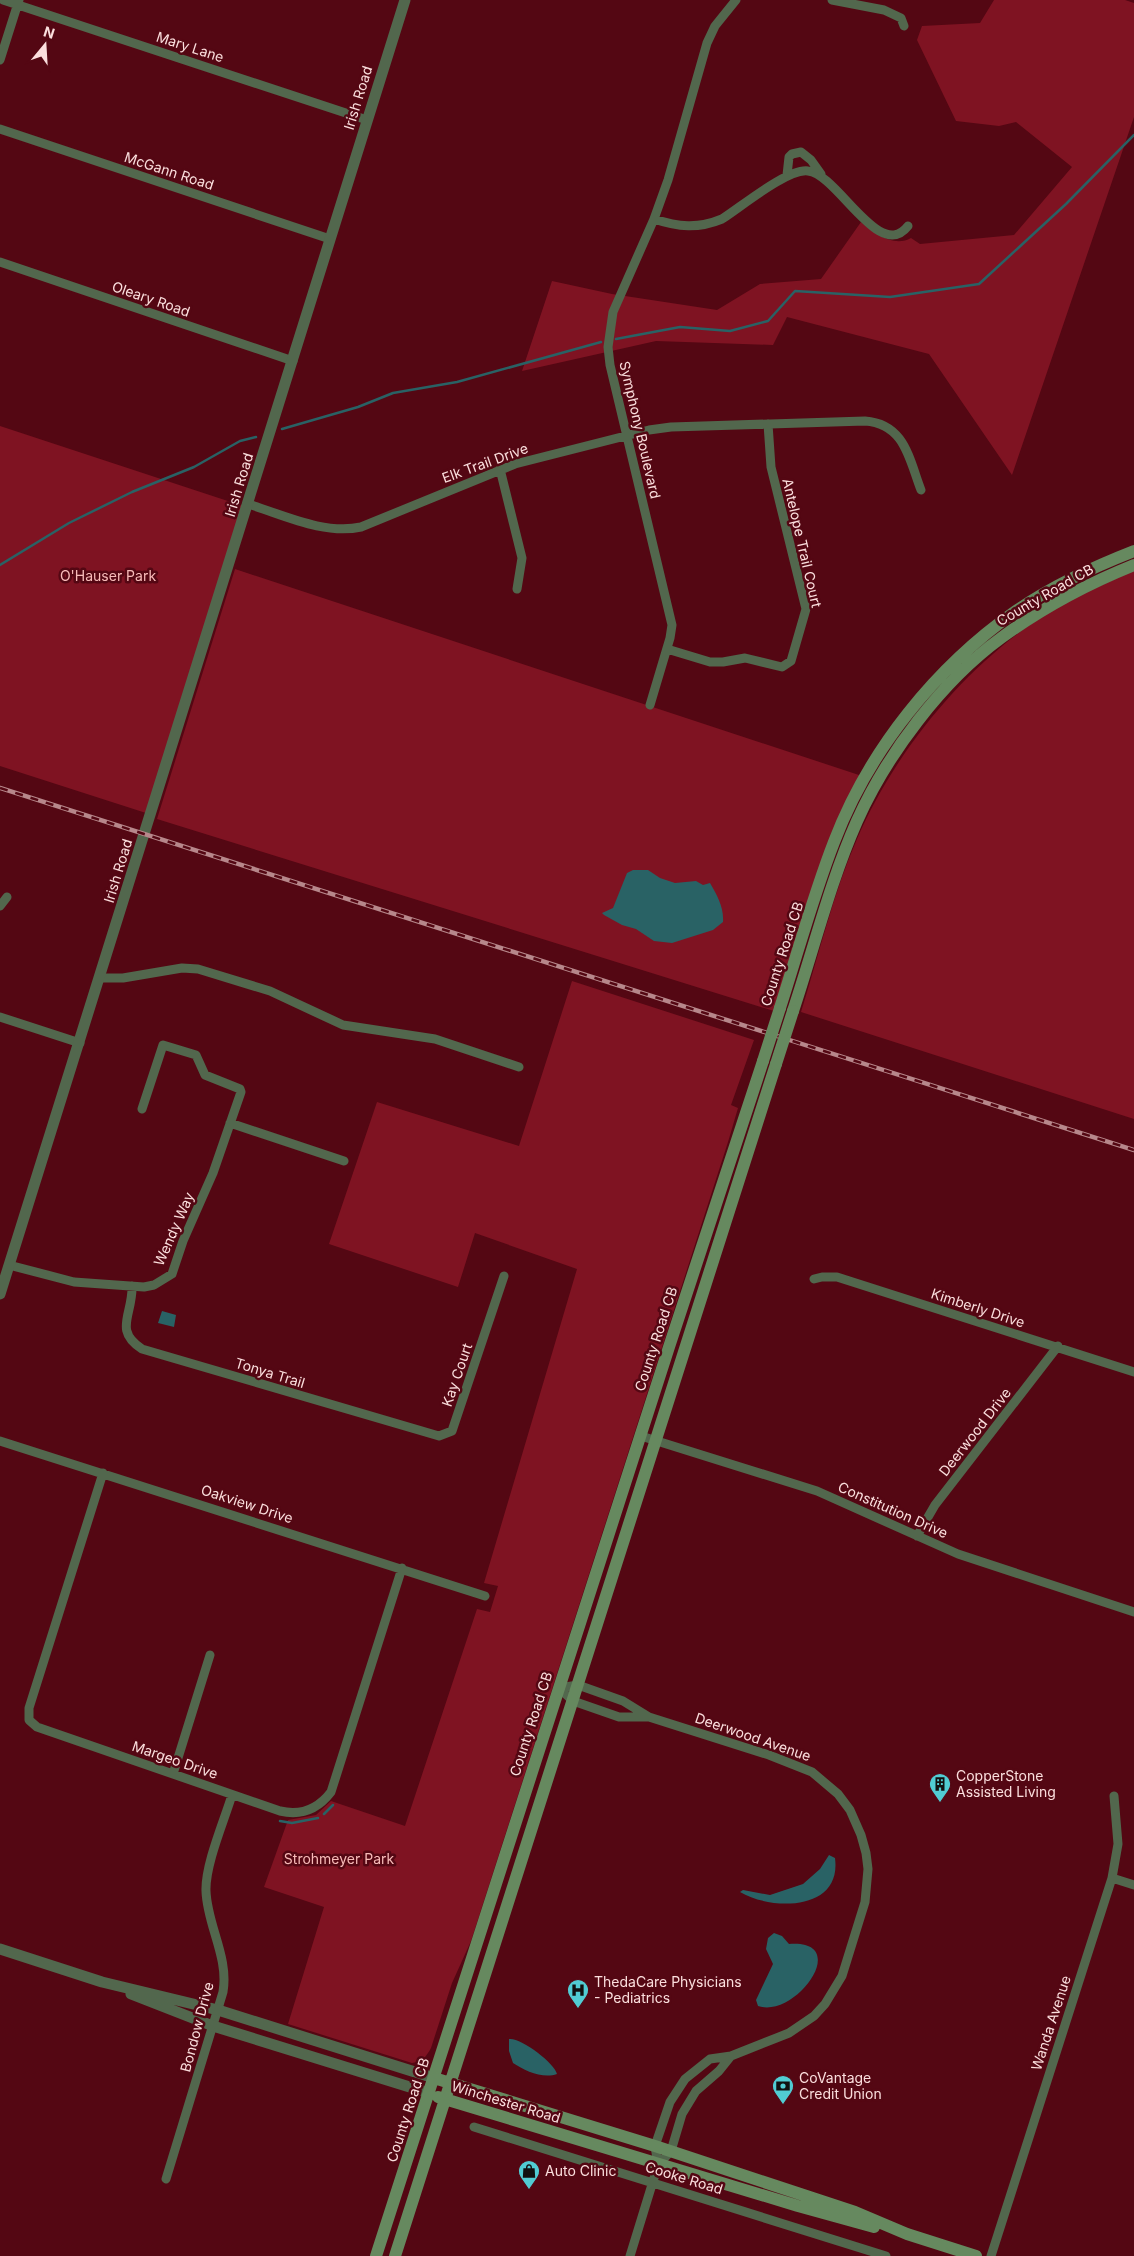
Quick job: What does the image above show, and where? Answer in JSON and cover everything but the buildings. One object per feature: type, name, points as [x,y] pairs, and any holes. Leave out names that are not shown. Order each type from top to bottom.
[{"type":"main road","name":"County Road CB","points":[[376,2256],[641,1436],[769,1062],[786,1009],[824,871],[840,827],[875,761],[917,702],[961,655],[1017,610],[1078,575],[1134,551]]},
{"type":"main road","name":"County Road CB","points":[[786,1009],[858,820],[886,769],[926,711],[948,687],[1001,638],[1081,589],[1134,565]]},
{"type":"main road","name":"County Road CB","points":[[395,2256],[657,1440],[769,1062]]},
{"type":"main road","name":"Winchester Road","points":[[434,2078],[671,2151],[855,2212],[907,2234]]},
{"type":"main road","name":"Winchester Road","points":[[429,2094],[658,2165],[853,2222],[907,2234],[976,2256]]},
{"type":"street","name":"Mary Lane","points":[[3,0],[18,2],[367,120]]},
{"type":"street","name":"Irish Road","points":[[0,1294],[405,0]]},
{"type":"street","name":"Symphony Boulevard","points":[[650,706],[672,632],[671,619],[610,364],[609,330],[618,296],[654,219],[682,138],[704,51],[716,26],[736,0]]},
{"type":"street","points":[[832,0],[884,10],[901,18],[904,26]]},
{"type":"street","points":[[0,60],[18,2]]},
{"type":"street","name":"McGann Road","points":[[0,129],[330,239]]},
{"type":"street","points":[[787,175],[789,157],[792,154],[801,152],[811,160],[821,174],[869,224],[882,233],[896,235],[903,232],[908,226]]},
{"type":"street","points":[[654,219],[684,227],[710,224],[722,219],[787,175],[809,171],[821,174]]},
{"type":"street","name":"Oleary Road","points":[[0,262],[293,361]]},
{"type":"street","name":"Elk Trail Drive","points":[[248,504],[326,528],[354,529],[529,460],[660,428],[865,421],[881,424],[894,432],[905,446],[921,490]]},
{"type":"street","name":"Antelope Trail Court","points":[[667,649],[716,663],[745,658],[777,666],[788,664],[793,656],[806,609],[770,466],[768,424]]},
{"type":"street","points":[[500,470],[522,558],[517,589]]},
{"type":"street","points":[[0,906],[7,897]]},
{"type":"street","points":[[100,978],[122,978],[182,968],[198,969],[270,991],[343,1025],[435,1039],[519,1067]]},
{"type":"street","points":[[0,1017],[80,1042]]},
{"type":"street","name":"Wendy Way","points":[[9,1265],[74,1282],[132,1286],[154,1285],[172,1274],[182,1241],[213,1174],[241,1092],[240,1089],[205,1075],[196,1055],[163,1045],[142,1109]]},
{"type":"street","points":[[230,1123],[344,1162]]},
{"type":"street","name":"Kay Court","points":[[454,1425],[504,1276]]},
{"type":"street","name":"Kimberly Drive","points":[[814,1280],[822,1277],[837,1277],[1058,1346],[1134,1372]]},
{"type":"street","name":"Tonya Trail","points":[[132,1286],[132,1296],[125,1328],[129,1339],[142,1349],[432,1436],[447,1435],[452,1431],[454,1425]]},
{"type":"street","name":"Deerwood Drive","points":[[917,1536],[935,1505],[1058,1346]]},
{"type":"street","name":"Constitution Drive","points":[[641,1436],[817,1491],[958,1554],[1134,1612]]},
{"type":"street","name":"Oakview Drive","points":[[0,1441],[486,1596]]},
{"type":"street","name":"Margeo Drive","points":[[103,1473],[28,1714],[32,1724],[288,1813],[311,1809],[327,1797],[336,1777],[402,1568]]},
{"type":"street","points":[[173,1774],[210,1655]]},
{"type":"street","name":"Deerwood Avenue","points":[[559,1688],[578,1685],[623,1701],[649,1717],[769,1754],[812,1772],[838,1794],[850,1810],[866,1852],[868,1877],[865,1902],[845,1967],[834,1991],[820,2010],[802,2025],[785,2035],[731,2056],[710,2058],[685,2079],[666,2110],[655,2146],[658,2165]]},
{"type":"street","name":"Deerwood Avenue","points":[[559,1688],[573,1702],[619,1716],[649,1717]]},
{"type":"street","name":"Bondow Drive","points":[[166,2179],[223,1992],[224,1976],[207,1904],[206,1882],[232,1795]]},
{"type":"street","name":"Wanda Avenue","points":[[991,2256],[1112,1878],[1118,1844],[1114,1796]]},
{"type":"street","points":[[1112,1878],[1134,1885]]},
{"type":"street","name":"Winchester Road","points":[[0,1949],[102,1982],[214,2026],[429,2094]]},
{"type":"street","name":"Winchester Road","points":[[102,1982],[218,2010],[434,2078]]},
{"type":"street","name":"Deerwood Avenue","points":[[658,2165],[671,2151],[682,2114],[689,2100],[696,2091],[719,2071],[731,2056]]},
{"type":"street","name":"Cooke Road","points":[[474,2127],[886,2256]]},
{"type":"street","points":[[630,2256],[658,2165]]},
{"type":"green space","points":[[994,0],[1125,0],[1134,3],[1134,117],[1012,475],[929,354],[787,317],[773,345],[656,341],[522,371],[552,281],[612,294],[717,310],[760,284],[821,279],[861,222],[885,238],[905,241],[911,238],[920,244],[1014,235],[1072,167],[1016,122],[999,126],[956,121],[917,40],[922,26],[980,23]]},
{"type":"green space","name":"O'Hauser Park","points":[[0,426],[243,506],[146,813],[0,766]]},
{"type":"green space","points":[[235,569],[862,776],[774,1011],[157,819]]},
{"type":"green space","points":[[1134,570],[1134,1119],[801,1012],[833,903],[848,860],[872,808],[910,746],[956,690],[1009,641],[1060,606]]},
{"type":"green space","name":"Strohmeyer Park","points":[[572,981],[754,1040],[731,1105],[738,1108],[728,1142],[471,1941],[452,1983],[431,2048],[424,2058],[412,2063],[288,2024],[324,1907],[264,1887],[288,1820],[316,1815],[331,1801],[405,1826],[477,1609],[490,1612],[498,1586],[484,1583],[577,1269],[475,1233],[458,1287],[329,1244],[377,1102],[519,1146]]},
{"type":"water","points":[[633,870],[648,870],[660,878],[675,883],[696,881],[703,885],[710,883],[721,906],[723,922],[713,930],[672,943],[654,941],[636,929],[622,925],[604,915],[602,913],[613,908],[627,873]]},
{"type":"water","points":[[162,1311],[176,1315],[174,1327],[158,1323]]},
{"type":"water","points":[[829,1855],[835,1858],[834,1875],[828,1888],[816,1897],[802,1902],[786,1904],[769,1902],[740,1892],[743,1890],[770,1895],[803,1884],[820,1869]]},
{"type":"water","points":[[774,1933],[782,1936],[789,1944],[808,1946],[816,1953],[817,1965],[812,1978],[801,1991],[788,2001],[773,2007],[758,2006],[756,2000],[773,1964],[766,1949],[768,1938]]},
{"type":"water","points":[[509,2039],[514,2039],[528,2046],[544,2058],[555,2069],[557,2074],[546,2076],[534,2073],[513,2063],[509,2051]]},
{"type":"waterway","points":[[616,339],[680,327],[730,331],[768,321],[795,291],[890,297],[979,284],[1066,204],[1134,135]]},
{"type":"waterway","points":[[282,429],[358,407],[393,393],[457,382],[601,342]]},
{"type":"waterway","points":[[0,565],[69,523],[132,492],[194,467],[240,441],[256,437]]},
{"type":"waterway","points":[[324,1814],[333,1805]]},
{"type":"waterway","points":[[280,1821],[292,1823],[318,1818]]},
{"type":"railway","points":[[0,788],[1134,1150]]},
{"type":"place","name":"CopperStone Assisted Living","points":[[940,1803]]},
{"type":"place","name":"ThedaCare Physicians - Pediatrics","points":[[578,2009]]},
{"type":"place","name":"CoVantage Credit Union","points":[[783,2105]]},
{"type":"place","name":"Auto Clinic","points":[[529,2190]]}]
